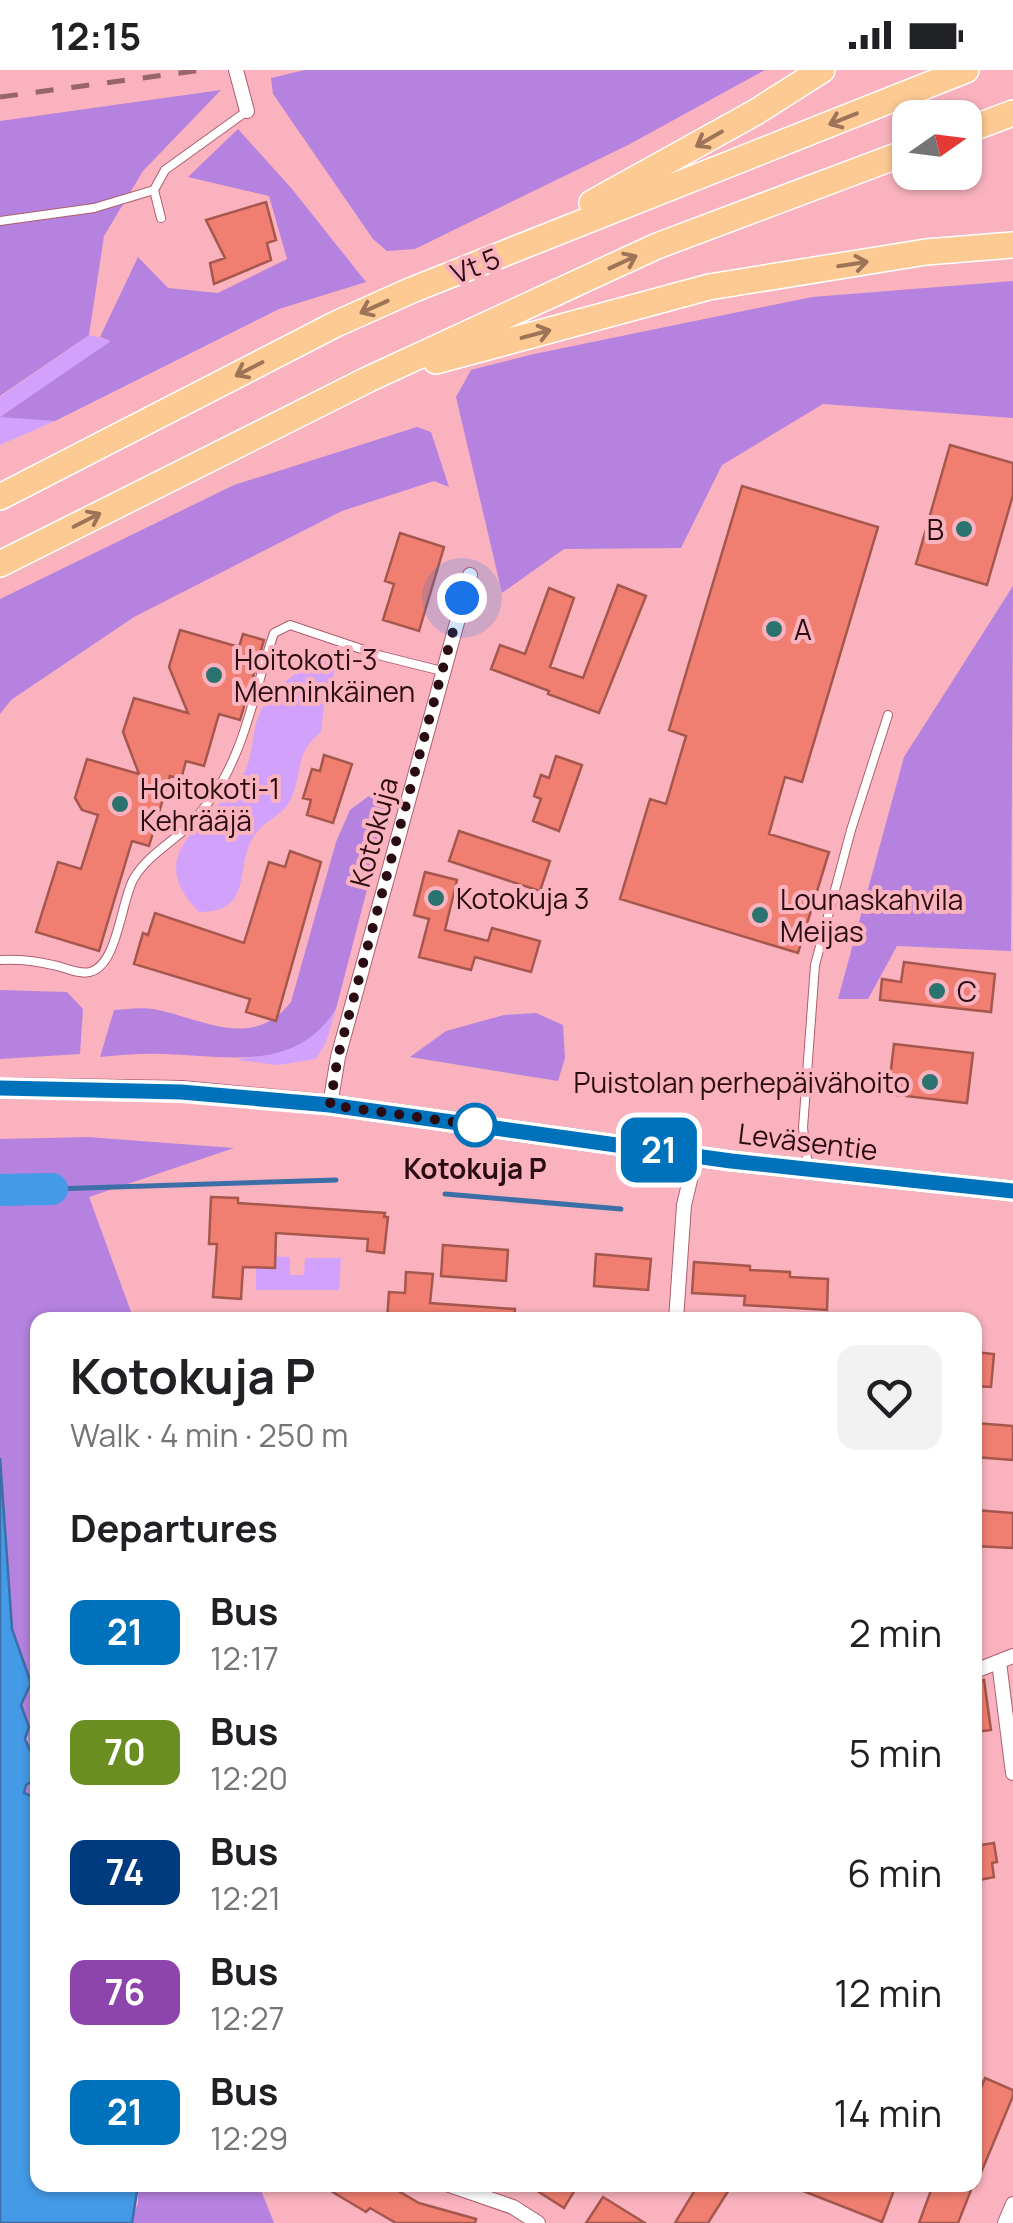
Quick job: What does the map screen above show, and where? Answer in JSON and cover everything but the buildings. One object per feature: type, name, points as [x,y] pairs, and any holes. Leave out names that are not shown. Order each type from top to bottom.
[{"type":"highway","points":[[412,290],[631,184],[822,70]]},
{"type":"highway","name":"Vt 5","points":[[0,497],[336,324],[412,290],[966,70]]},
{"type":"highway","points":[[982,125],[1013,113]]},
{"type":"highway","name":"Vt 5","points":[[441,353],[657,246],[892,159]]},
{"type":"highway","points":[[0,564],[369,379],[441,353],[708,287],[926,252],[1013,245]]},
{"type":"main road","name":"Leväsentie","points":[[0,1088],[181,1092],[330,1105],[809,1170],[1013,1191]]},
{"type":"street","points":[[236,70],[248,111]]},
{"type":"street","name":"Kotokuja","points":[[330,1105],[338,1056],[470,574]]},
{"type":"street","points":[[677,1312],[684,1205],[696,1155]]},
{"type":"street","points":[[982,1668],[1006,1659],[1013,1773]]},
{"type":"street","points":[[469,2192],[513,2207],[538,2223]]},
{"type":"street","points":[[1005,2223],[1013,2204]]},
{"type":"lane","points":[[161,218],[154,190],[165,170],[248,111]]},
{"type":"lane","points":[[0,221],[94,208],[154,190]]},
{"type":"lane","points":[[0,960],[52,964],[86,973],[102,963],[114,943],[136,874],[187,828],[214,795],[236,756],[269,647],[274,633],[282,627],[290,625],[382,656],[442,671]]},
{"type":"lane","points":[[809,1170],[803,1128],[815,965],[851,830],[888,715]]},
{"type":"shaded area","points":[[305,70],[765,70],[628,145],[415,249],[387,251],[373,239],[273,94],[271,78]]},
{"type":"shaded area","points":[[221,90],[143,171],[104,236],[89,335],[0,396],[0,121]]},
{"type":"shaded area","points":[[238,129],[366,282],[279,309],[55,421],[0,417],[111,341],[100,337],[138,257],[168,288],[218,293],[287,259],[269,196],[188,177]]},
{"type":"shaded area","points":[[1013,281],[1013,418],[823,404],[722,465],[681,548],[564,549],[502,593],[456,397],[471,370],[812,297]]},
{"type":"shaded area","points":[[89,335],[113,341],[1,416],[55,421],[0,445],[0,397]]},
{"type":"shaded area","points":[[417,427],[431,432],[449,487],[434,481],[342,511],[134,617],[11,700],[0,714],[0,599],[234,485]]},
{"type":"shaded area","points":[[1013,586],[1011,951],[897,946],[868,999],[838,999],[904,757]]},
{"type":"shaded area","points":[[314,660],[333,662],[336,667],[321,732],[306,748],[290,801],[256,833],[240,885],[229,904],[199,912],[182,890],[176,871],[179,854],[244,773],[264,706],[277,689]]},
{"type":"shaded area","points":[[370,795],[391,797],[336,1009],[319,1029],[301,1043],[258,1056],[100,1057],[114,1010],[154,1009],[227,1028],[260,1025],[276,1017],[291,1002],[336,842],[350,810]]},
{"type":"shaded area","points":[[0,990],[67,992],[83,1009],[80,1054],[0,1059]]},
{"type":"shaded area","points":[[336,1009],[316,1059],[278,1065],[237,1060],[305,1038]]},
{"type":"shaded area","points":[[536,1013],[563,1025],[565,1058],[558,1081],[410,1057],[446,1031],[504,1015]]},
{"type":"shaded area","points":[[87,1137],[234,1148],[89,1197],[131,1312],[30,1312],[30,1680],[12,1629],[0,1458],[0,1139]]},
{"type":"shaded area","points":[[256,1256],[290,1257],[290,1275],[304,1275],[305,1258],[341,1258],[339,1290],[256,1290]]},
{"type":"shaded area","points":[[30,1685],[30,1796],[24,1793],[29,1748],[21,1705]]},
{"type":"shaded area","points":[[138,2192],[262,2192],[274,2223],[130,2223]]},
{"type":"water","points":[[0,1458],[12,1629],[30,1680],[21,1705],[29,1727],[25,1739],[30,1750],[30,1782],[24,1793],[30,1796],[30,2192],[137,2192],[132,2223],[0,2223]]},
{"type":"waterway","points":[[52,1189],[336,1180]]},
{"type":"waterway","points":[[0,1190],[52,1189]]},
{"type":"waterway","points":[[445,1194],[621,1209]]},
{"type":"railway","points":[[0,97],[202,70]]},
{"type":"bus line","name":"21","points":[[0,1088],[181,1092],[330,1105],[731,1161],[1013,1191]]},
{"type":"place","name":"B","points":[[964,529]]},
{"type":"place","name":"A","points":[[774,629]]},
{"type":"place","name":"Hoitokoti-3 Menninkäinen","points":[[214,675]]},
{"type":"place","name":"Hoitokoti-1 Kehrääjä","points":[[120,804]]},
{"type":"place","name":"Kotokuja 3","points":[[436,898]]},
{"type":"place","name":"Lounaskahvila Meijas","points":[[760,915]]},
{"type":"place","name":"C","points":[[937,991]]},
{"type":"place","name":"Puistolan perhepäivähoito","points":[[930,1082]]},
{"type":"place","name":"Kotokuja P","points":[[475,1125]]},
{"type":"route","points":[[462,598],[338,1056],[330,1105],[475,1125]]}]
